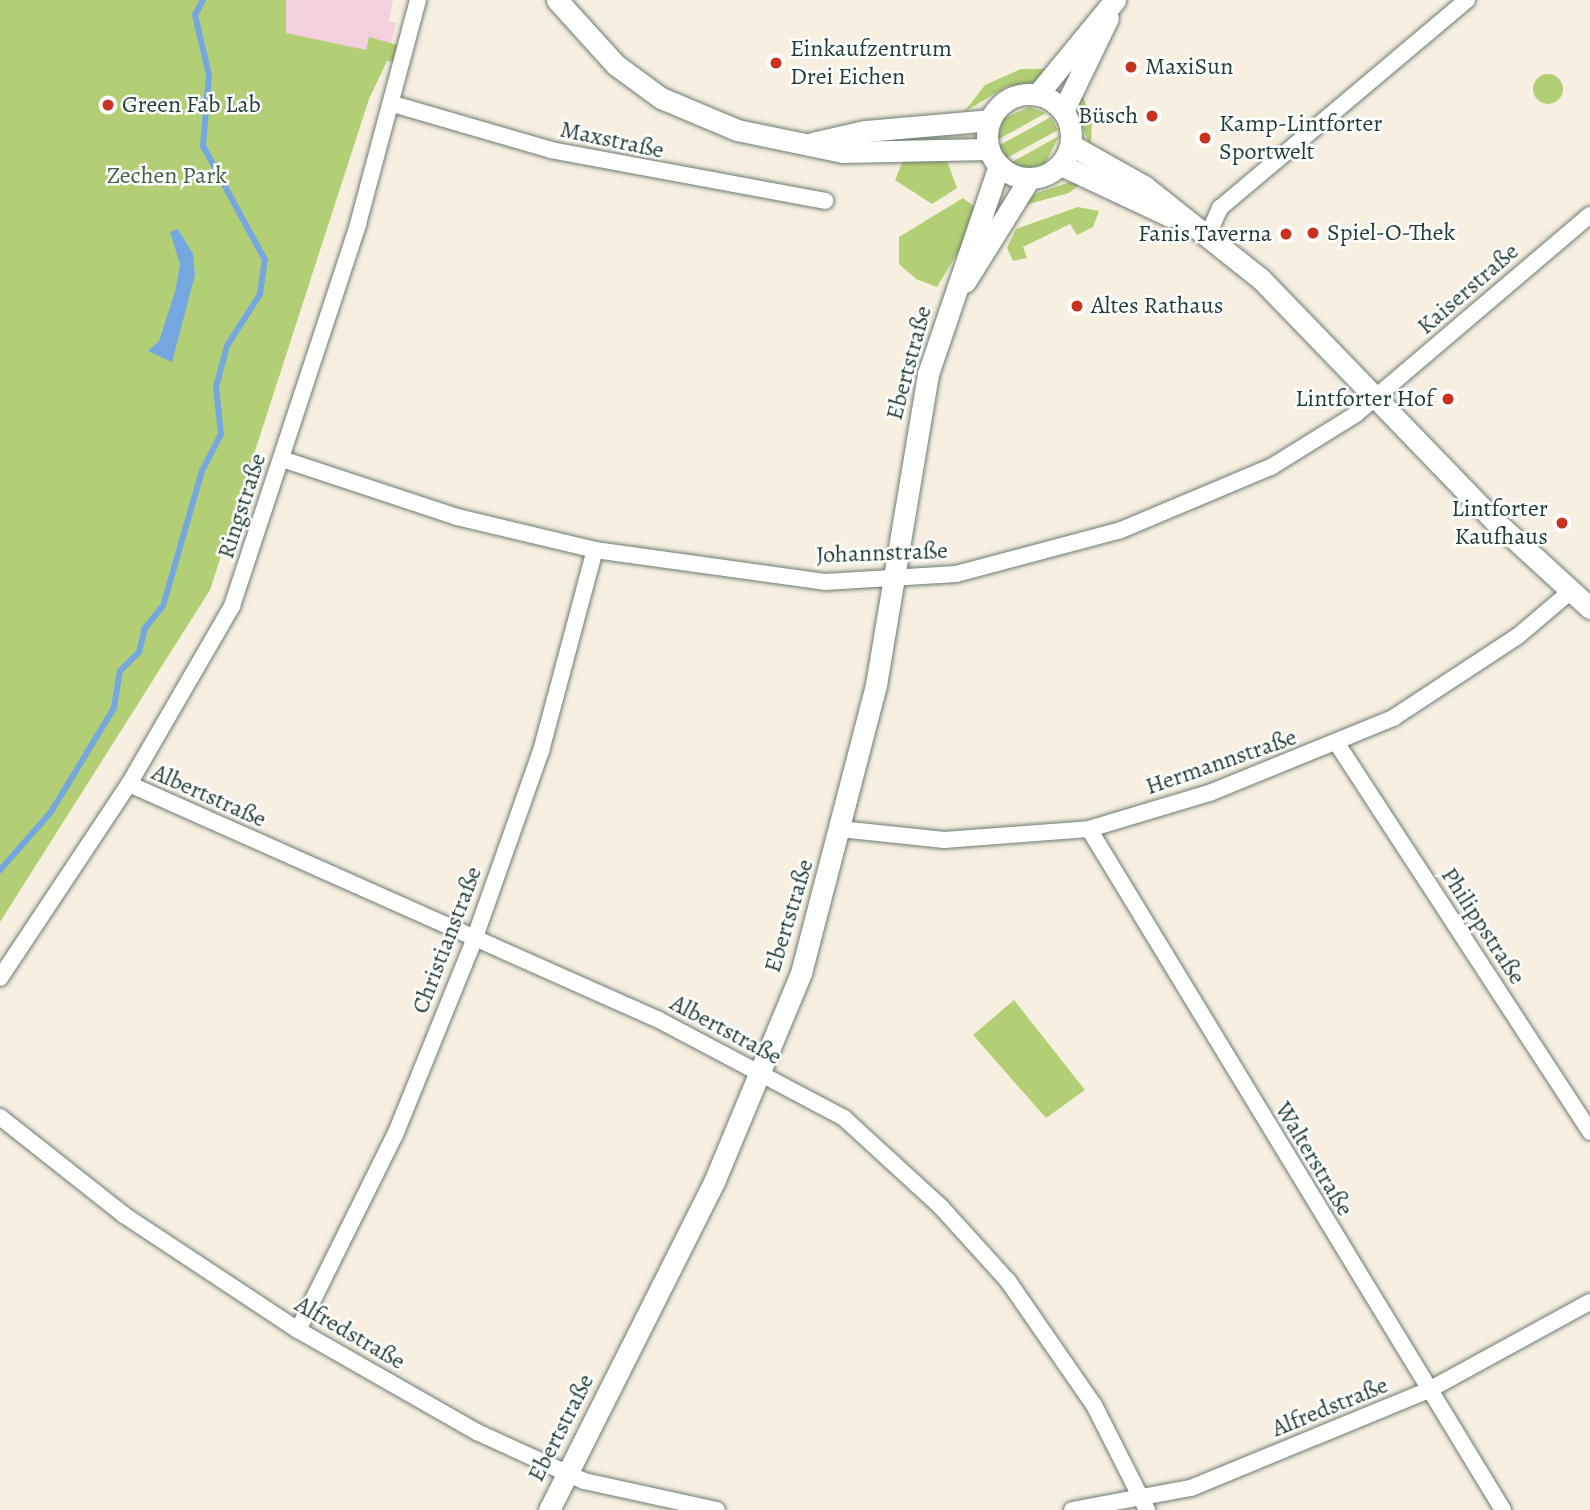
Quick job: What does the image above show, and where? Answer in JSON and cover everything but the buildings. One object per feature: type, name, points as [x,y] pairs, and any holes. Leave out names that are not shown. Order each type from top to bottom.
[{"type":"street","name":"Ringstraße","points":[[0,978],[129,784],[232,606],[282,459],[393,104],[418,0]]},
{"type":"street","points":[[557,0],[616,65],[661,98],[737,130],[843,152],[994,158],[1029,179],[1061,165],[1071,145],[1063,111],[1115,0]]},
{"type":"street","points":[[807,145],[865,131],[990,120],[1005,102],[1037,94],[1115,0]]},
{"type":"street","points":[[1208,235],[1220,208],[1467,0]]},
{"type":"street","points":[[1037,94],[1063,111]]},
{"type":"street","name":"Maxstraße","points":[[393,104],[564,153],[825,201]]},
{"type":"street","points":[[990,120],[994,158]]},
{"type":"street","points":[[1071,145],[1144,186],[1261,279],[1374,397],[1590,608]]},
{"type":"street","name":"Ebertstraße","points":[[549,1510],[761,1074],[801,973],[876,685],[928,374],[955,295],[994,158]]},
{"type":"street","points":[[1061,165],[1208,235]]},
{"type":"street","name":"Ebertstraße","points":[[955,295],[1029,179]]},
{"type":"street","name":"Kaiserstraße","points":[[1374,397],[1590,215]]},
{"type":"street","name":"Johannstraße","points":[[282,459],[457,517],[595,550],[825,582],[892,579],[1014,561],[1184,507],[1282,461],[1374,397]]},
{"type":"street","name":"Christianstraße","points":[[298,1330],[395,1135],[474,940],[541,751],[595,550]]},
{"type":"street","name":"Hermannstraße","points":[[840,829],[944,840],[1089,829],[1338,745],[1493,653],[1571,591]]},
{"type":"street","name":"Philippstraße","points":[[1338,745],[1590,1132]]},
{"type":"street","name":"Albertstraße","points":[[129,784],[671,1026],[844,1118],[941,1207],[999,1272],[1094,1405],[1144,1505]]},
{"type":"street","name":"Walterstraße","points":[[1089,829],[1503,1510]]},
{"type":"street","name":"Alfredstraße","points":[[0,1117],[124,1215],[298,1330],[477,1432],[567,1474],[717,1510]]},
{"type":"street","name":"Alfredstraße","points":[[1072,1510],[1144,1505],[1191,1488],[1429,1390],[1590,1302]]},
{"type":"shaded area","points":[[256,0],[393,0],[389,21],[396,23],[387,61],[254,32]]},
{"type":"green space","name":"Zechen Park","points":[[0,0],[286,0],[286,33],[366,50],[369,37],[401,46],[397,63],[387,61],[369,99],[210,590],[0,922]]},
{"type":"green space","points":[[1021,69],[1050,69],[1037,82],[1006,87],[964,112],[985,85]]},
{"type":"green space","points":[[1548,74],[1559,78],[1563,89],[1559,100],[1548,104],[1537,100],[1533,89],[1537,78]]},
{"type":"green space","points":[[1080,91],[1092,117],[1091,149],[1077,112]]},
{"type":"green space","points":[[1029,107],[1046,113],[997,140],[1003,119]]},
{"type":"green space","points":[[1051,117],[1058,130],[1005,159],[998,146]]},
{"type":"green space","points":[[1059,136],[1045,164],[1026,169],[1010,163]]},
{"type":"green space","points":[[904,158],[946,158],[957,188],[932,204],[895,180]]},
{"type":"green space","points":[[1073,181],[1079,185],[1069,193],[1025,205],[1031,195]]},
{"type":"green space","points":[[963,198],[980,211],[963,244],[937,287],[916,279],[899,264],[899,237]]},
{"type":"green space","points":[[1078,207],[1099,211],[1093,227],[1077,235],[1070,224],[1023,247],[1027,258],[1013,261],[1007,248],[1016,229]]},
{"type":"green space","points":[[1014,1000],[1085,1090],[1046,1118],[973,1035]]},
{"type":"water","points":[[178,229],[193,254],[195,275],[172,362],[148,351],[159,341],[175,292],[180,264],[170,232]]},
{"type":"waterway","points":[[0,870],[51,812],[114,708],[120,671],[139,652],[145,628],[163,606],[202,471],[221,434],[216,387],[227,346],[260,294],[265,260],[203,146],[209,75],[195,15],[203,0]]},
{"type":"place","name":"Einkaufzentrum Drei Eichen","points":[[776,63]]},
{"type":"place","name":"MaxiSun","points":[[1131,67]]},
{"type":"place","name":"Green Fab Lab","points":[[108,105]]},
{"type":"place","name":"Büsch","points":[[1152,116]]},
{"type":"place","name":"Kamp-Lintforter Sportwelt","points":[[1205,138]]},
{"type":"place","name":"Spiel-O-Thek","points":[[1313,233]]},
{"type":"place","name":"Fanis Taverna","points":[[1286,234]]},
{"type":"place","name":"Altes Rathaus","points":[[1077,306]]},
{"type":"place","name":"Lintforter Hof","points":[[1448,399]]},
{"type":"place","name":"Lintforter Kaufhaus","points":[[1562,523]]}]
